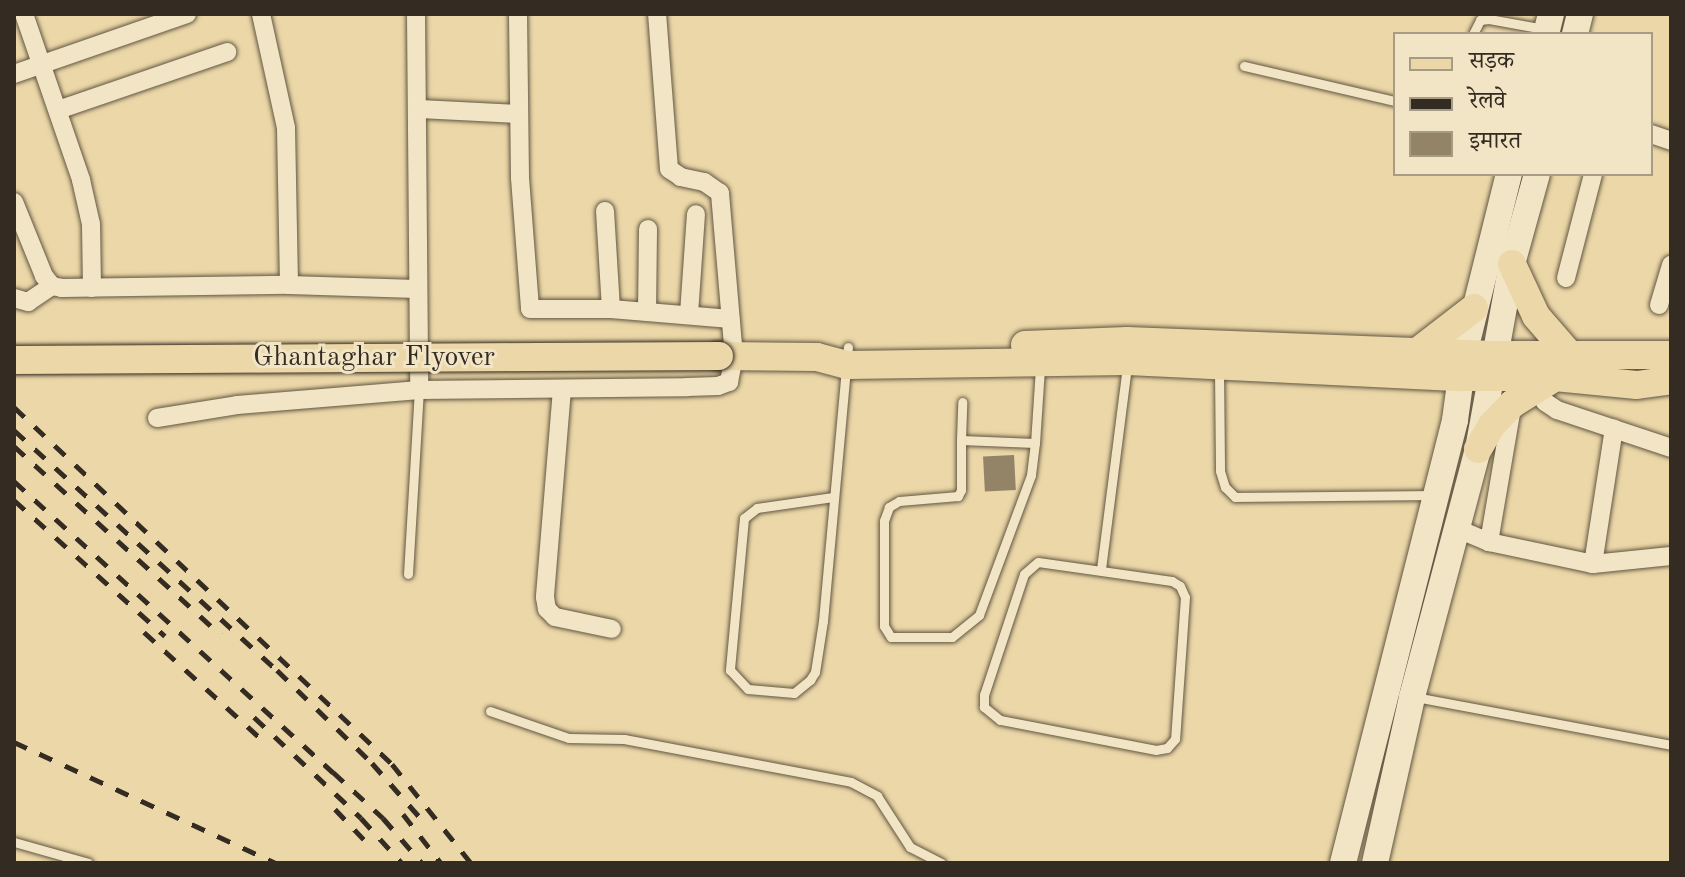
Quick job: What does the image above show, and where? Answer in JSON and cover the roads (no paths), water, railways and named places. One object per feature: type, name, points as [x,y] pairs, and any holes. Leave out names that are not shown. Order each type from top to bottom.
[{"type":"main road","points":[[1343,863],[1455,420],[1474,308],[1508,176]]},
{"type":"main road","points":[[1375,863],[1412,697],[1478,449],[1512,264],[1536,176]]},
{"type":"main road","points":[[1512,264],[1536,316],[1542,381]]},
{"type":"main road","points":[[1417,352],[1474,308]]},
{"type":"main road","points":[[1040,354],[1127,341],[1417,352],[1462,366]]},
{"type":"main road","points":[[1040,354],[1219,366],[1491,366],[1542,381],[1637,385],[1671,380]]},
{"type":"main road","name":"Ghantaghar Flyover","points":[[14,360],[1040,354]]},
{"type":"main road","points":[[1478,449],[1492,425],[1542,381],[1671,355]]},
{"type":"street","points":[[24,14],[81,180],[91,224],[92,288]]},
{"type":"street","points":[[14,74],[187,14]]},
{"type":"street","points":[[261,14],[286,128],[289,285]]},
{"type":"street","points":[[416,14],[419,390]]},
{"type":"street","points":[[518,14],[520,178],[530,309],[611,309],[731,319]]},
{"type":"street","points":[[157,418],[237,405],[419,390],[718,386],[729,382],[733,375],[726,357],[731,319],[720,193],[704,182],[681,177],[669,169],[657,14]]},
{"type":"street","points":[[58,110],[227,52]]},
{"type":"street","points":[[419,109],[519,114]]},
{"type":"street","points":[[1566,278],[1592,176]]},
{"type":"street","points":[[14,202],[44,276],[52,286]]},
{"type":"street","points":[[605,211],[611,309]]},
{"type":"street","points":[[689,314],[696,214]]},
{"type":"street","points":[[647,312],[648,229]]},
{"type":"street","points":[[1659,305],[1671,265]]},
{"type":"street","points":[[14,298],[28,302],[52,286],[289,285],[417,289]]},
{"type":"street","points":[[1542,381],[1557,410],[1671,448]]},
{"type":"street","points":[[1489,542],[1542,381]]},
{"type":"street","points":[[562,389],[545,597],[547,609],[555,617],[612,629]]},
{"type":"street","points":[[1593,564],[1614,429]]},
{"type":"street","points":[[1458,529],[1489,542],[1593,564],[1671,556]]},
{"type":"lane","points":[[1474,32],[1480,20],[1489,19],[1548,26]]},
{"type":"lane","points":[[1244,66],[1393,101]]},
{"type":"lane","points":[[962,402],[961,490],[958,496],[899,501],[889,507],[884,521],[884,626],[891,637],[952,637],[979,615],[1031,475],[1040,354]]},
{"type":"lane","points":[[833,497],[757,508],[744,518],[730,670],[748,689],[794,693],[815,672],[833,497],[847,356]]},
{"type":"lane","points":[[1101,569],[1128,361]]},
{"type":"lane","points":[[1219,366],[1220,471],[1225,487],[1235,497],[1435,495]]},
{"type":"lane","points":[[408,574],[419,390]]},
{"type":"lane","points":[[961,440],[1035,443]]},
{"type":"lane","points":[[1038,562],[1101,569],[1172,581],[1180,586],[1185,597],[1175,739],[1167,748],[1156,750],[1000,720],[984,707],[984,695],[1028,567],[1038,562]]},
{"type":"lane","points":[[1412,697],[1671,745]]},
{"type":"lane","points":[[490,711],[569,738],[624,739],[851,782],[877,796],[910,847],[941,863]]},
{"type":"lane","points":[[14,842],[88,863]]},
{"type":"railway","points":[[14,407],[392,764],[471,863]]},
{"type":"railway","points":[[14,430],[277,670],[372,763],[424,822]]},
{"type":"railway","points":[[14,446],[221,635]]},
{"type":"railway","points":[[14,481],[383,818],[422,863]]},
{"type":"railway","points":[[14,500],[165,636]]},
{"type":"railway","points":[[144,632],[259,737]]},
{"type":"railway","points":[[254,717],[361,818],[402,863]]},
{"type":"railway","points":[[14,742],[276,863]]},
{"type":"railway","points":[[335,809],[373,849]]},
{"type":"railway","points":[[403,814],[441,863]]}]
